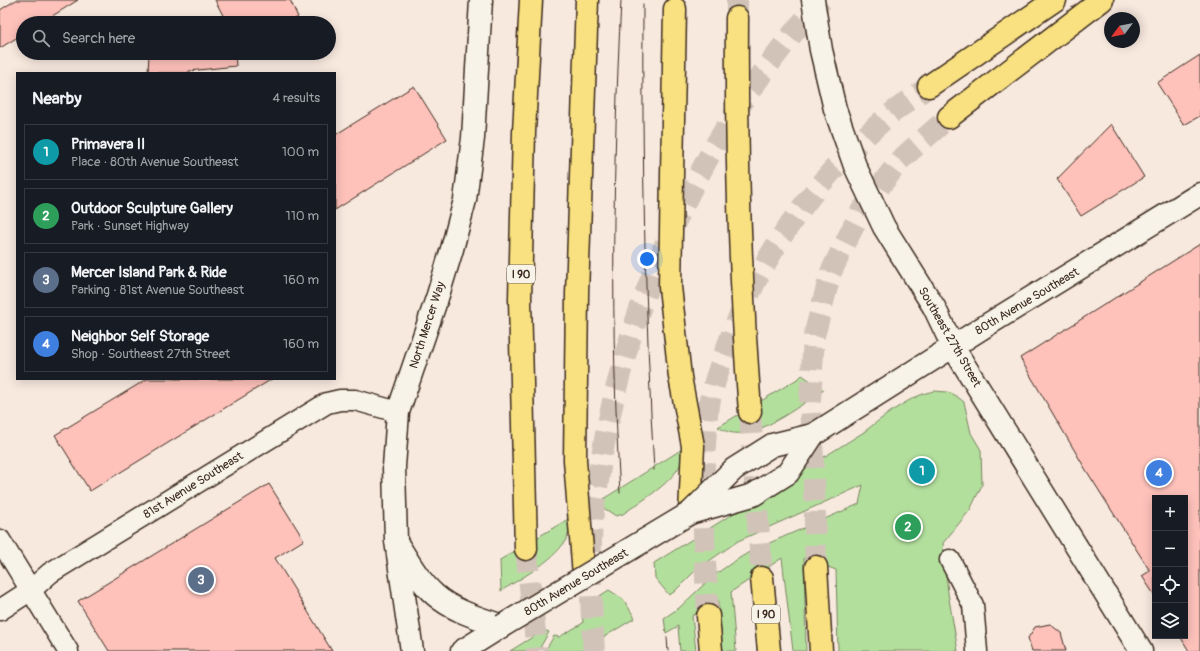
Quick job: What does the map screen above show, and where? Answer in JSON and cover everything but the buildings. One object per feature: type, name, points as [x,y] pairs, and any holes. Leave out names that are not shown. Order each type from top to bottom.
[{"type":"highway","name":"I 90","points":[[526,548],[520,299],[524,132],[531,0]]},
{"type":"highway","points":[[584,576],[576,460],[577,294],[587,0]]},
{"type":"highway","points":[[929,86],[1055,0]]},
{"type":"highway","points":[[949,117],[1102,0]]},
{"type":"highway","points":[[675,9],[670,287],[680,377],[692,446],[690,513]]},
{"type":"highway","points":[[737,18],[738,198],[750,412]]},
{"type":"highway","points":[[816,567],[821,651]]},
{"type":"highway","name":"I 90","points":[[762,578],[769,651]]},
{"type":"highway","points":[[708,616],[711,651]]},
{"type":"street","name":"North Mercer Way","points":[[412,651],[396,541],[394,467],[398,412],[442,280],[465,200],[473,138],[481,0]]},
{"type":"street","name":"Southeast 27th Street","points":[[813,0],[821,50],[835,109],[855,166],[884,227],[934,307],[953,347],[1141,651]]},
{"type":"street","name":"80th Avenue Southeast","points":[[462,651],[690,513],[734,469],[772,445],[814,435],[1200,194]]},
{"type":"street","name":"81st Avenue Southeast","points":[[0,610],[31,590],[50,573],[327,403],[340,400],[355,400],[398,412]]},
{"type":"street","name":"80th Avenue Southeast","points":[[690,513],[753,495],[782,477],[788,473],[814,435]]},
{"type":"street","points":[[0,540],[68,651]]},
{"type":"street","points":[[396,541],[419,578],[435,595],[471,615],[502,626]]},
{"type":"street","points":[[950,560],[973,605],[977,651]]},
{"type":"green space","points":[[802,375],[824,390],[773,423],[751,432],[733,433],[718,427],[799,378]]},
{"type":"green space","points":[[935,391],[947,392],[955,395],[964,402],[971,433],[981,450],[982,485],[970,510],[943,543],[948,593],[958,651],[838,651],[836,570],[804,558],[806,651],[793,651],[782,558],[731,592],[736,651],[723,651],[718,600],[692,616],[696,651],[680,651],[678,626],[666,633],[664,618],[679,608],[713,576],[751,551],[859,504],[863,485],[738,541],[696,570],[669,595],[655,578],[654,563],[864,432],[907,401]]},
{"type":"green space","points":[[684,448],[683,458],[678,468],[662,486],[651,494],[623,514],[616,516],[602,507],[600,501]]},
{"type":"green space","points":[[568,519],[569,530],[565,541],[557,551],[534,570],[501,591],[500,560]]},
{"type":"green space","points":[[609,590],[623,599],[635,618],[581,651],[545,651],[554,636],[559,637],[583,623],[582,607]]},
{"type":"green space","points":[[544,630],[549,632],[538,651],[510,651]]},
{"type":"tunnel","points":[[737,0],[737,18]]},
{"type":"tunnel","points":[[594,651],[591,603],[591,539],[594,504],[611,409],[628,345],[650,282],[676,220],[706,161],[741,104],[780,50],[822,0]]},
{"type":"tunnel","points":[[708,616],[703,509],[707,415],[719,369],[742,310],[757,278],[774,248],[793,219],[814,192],[861,141],[887,117],[929,86]]},
{"type":"tunnel","points":[[816,567],[810,402],[814,336],[831,272],[860,213],[900,160],[949,117]]},
{"type":"tunnel","points":[[750,412],[762,578]]},
{"type":"tunnel","points":[[526,549],[537,651]]},
{"type":"tram line","points":[[620,493],[615,370],[614,247],[616,124],[621,1]]},
{"type":"tram line","points":[[643,4],[645,237],[648,354],[654,470]]},
{"type":"tram line","points":[[667,637],[668,651]]},
{"type":"place","name":"Primavera II","points":[[922,471]]},
{"type":"place","name":"Neighbor Self Storage","points":[[1159,473]]},
{"type":"place","name":"Outdoor Sculpture Gallery","points":[[908,527]]},
{"type":"place","name":"Mercer Island Park & Ride","points":[[201,580]]}]
